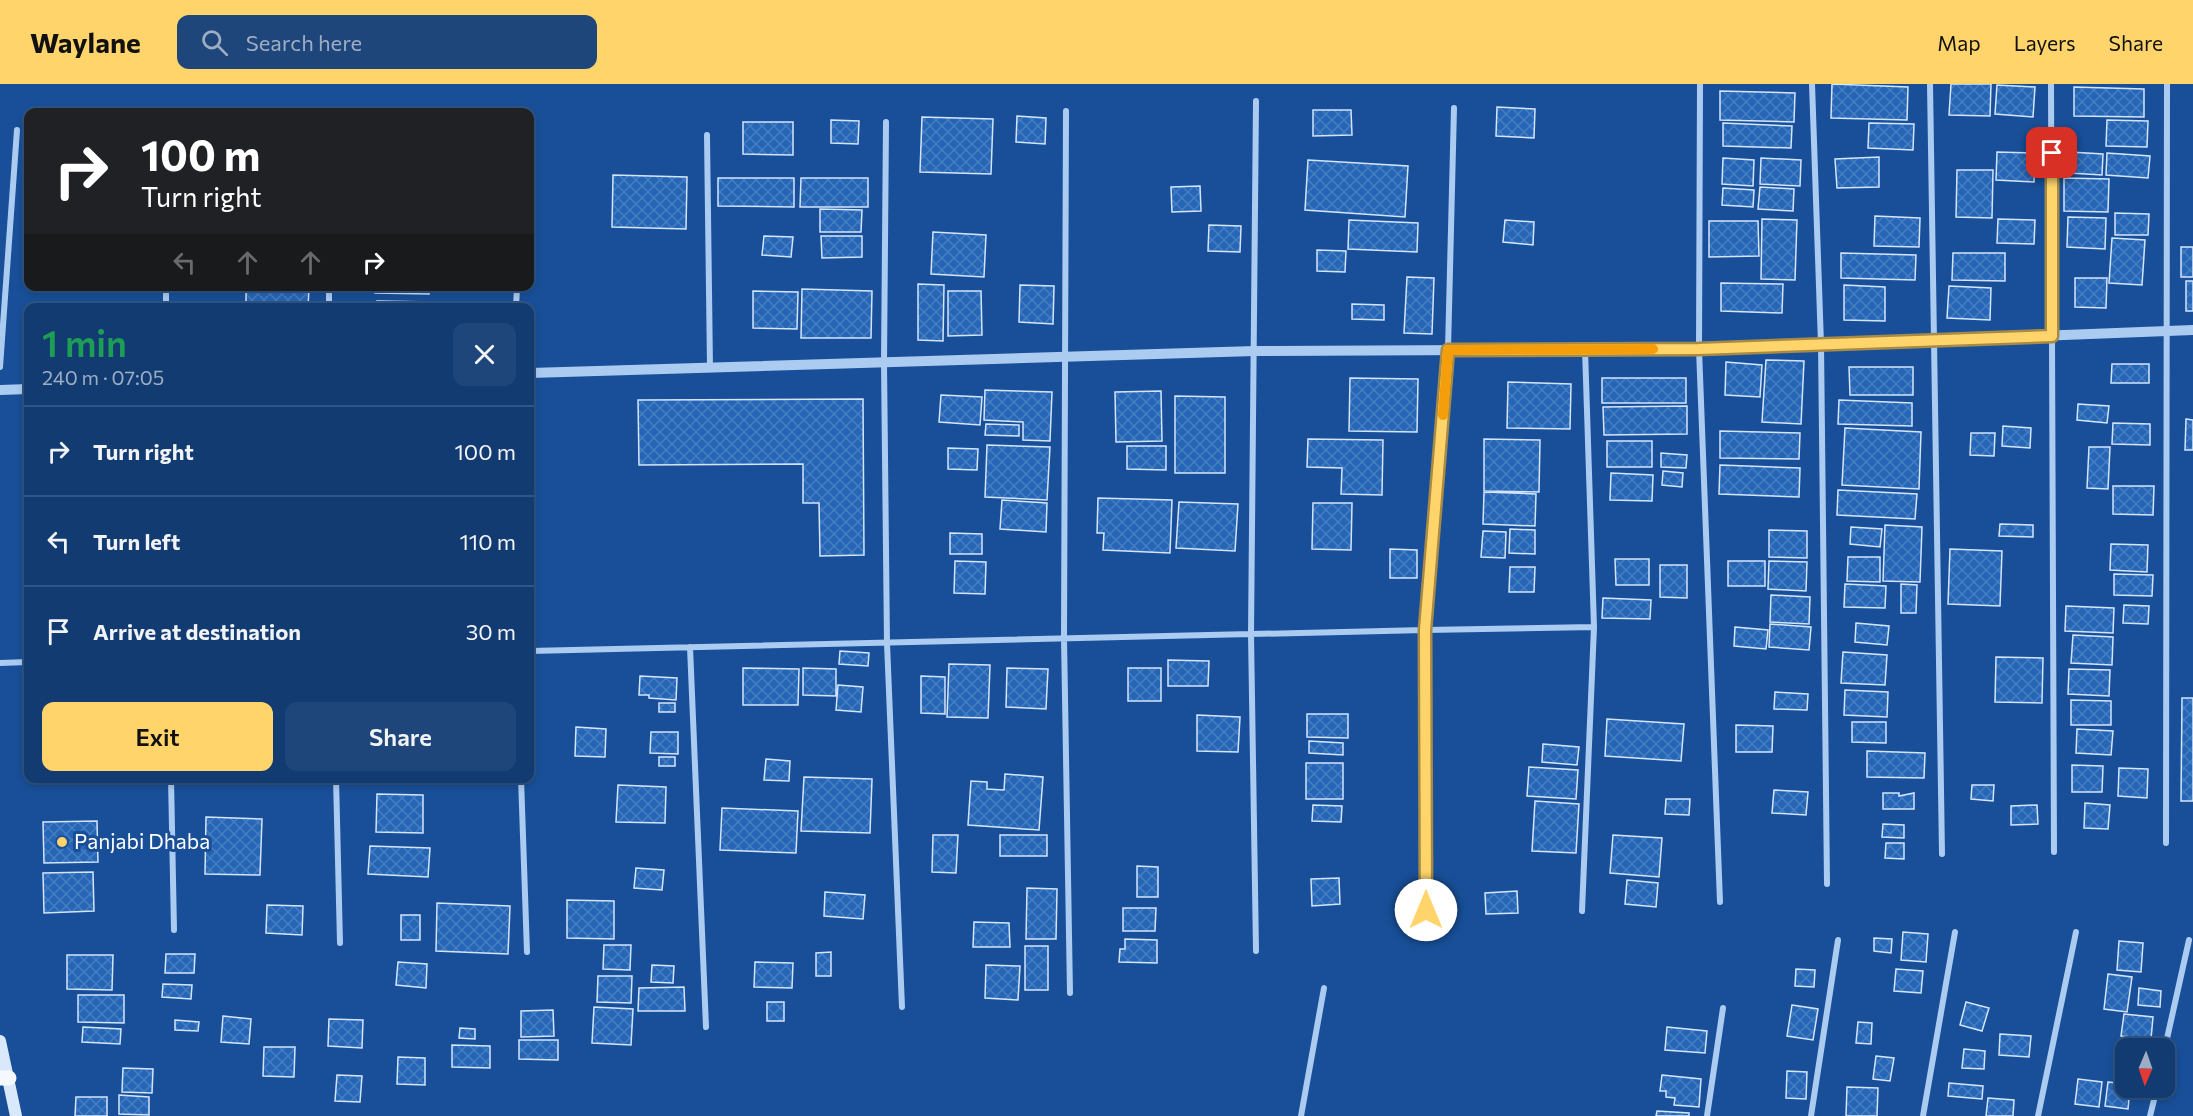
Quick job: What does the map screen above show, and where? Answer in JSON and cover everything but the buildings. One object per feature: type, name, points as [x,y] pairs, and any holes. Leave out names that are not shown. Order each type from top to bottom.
[{"type":"main road","points":[[0,1041],[4,1078],[16,1116]]},
{"type":"street","points":[[1700,84],[1699,349],[1720,902]]},
{"type":"street","points":[[1812,84],[1821,344],[1827,884]]},
{"type":"street","points":[[1930,84],[1942,854]]},
{"type":"street","points":[[2051,84],[2054,852]]},
{"type":"street","points":[[2166,843],[2167,84]]},
{"type":"street","points":[[1256,101],[1251,634],[1256,951]]},
{"type":"street","points":[[1426,933],[1425,630],[1448,350],[1454,108]]},
{"type":"street","points":[[1066,111],[1064,638],[1071,993]]},
{"type":"street","points":[[886,122],[884,363],[887,643],[902,1007]]},
{"type":"street","points":[[0,367],[17,130]]},
{"type":"street","points":[[707,135],[710,368]]},
{"type":"street","points":[[534,373],[1255,351],[1699,349],[2193,330]]},
{"type":"street","points":[[1582,911],[1594,627],[1585,349]]},
{"type":"street","points":[[0,390],[24,389]]},
{"type":"street","points":[[534,651],[1594,627]]},
{"type":"street","points":[[690,647],[706,1027]]},
{"type":"street","points":[[0,663],[24,662]]},
{"type":"street","points":[[171,783],[174,930]]},
{"type":"street","points":[[336,783],[340,943]]},
{"type":"street","points":[[521,783],[527,952]]},
{"type":"street","points":[[1923,1116],[1955,932]]},
{"type":"street","points":[[2038,1116],[2076,932]]},
{"type":"street","points":[[1811,1116],[1838,940]]},
{"type":"street","points":[[2167,1038],[2189,940]]},
{"type":"street","points":[[1300,1116],[1324,988]]},
{"type":"street","points":[[1707,1116],[1723,1008]]},
{"type":"street","points":[[2150,1116],[2154,1098]]},
{"type":"slow traffic","points":[[1443,415],[1448,350],[1653,349]]},
{"type":"place","name":"Panjabi Dhaba","points":[[62,842]]},
{"type":"route","points":[[1426,910],[1425,630],[1448,350],[1699,349],[2052,336],[2052,153]]}]
